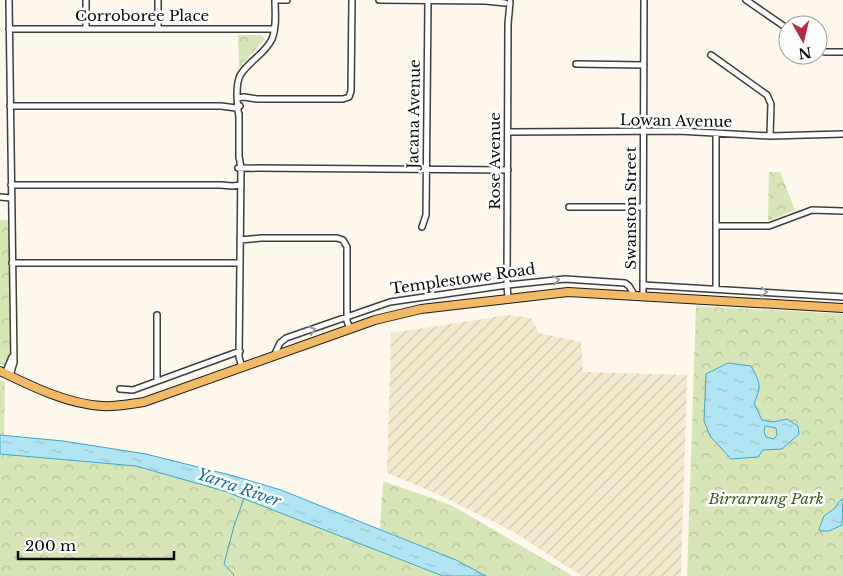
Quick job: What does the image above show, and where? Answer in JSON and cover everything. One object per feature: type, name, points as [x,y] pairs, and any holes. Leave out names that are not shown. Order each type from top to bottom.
[{"type":"main road","name":"Templestowe Road","points":[[5,374],[82,403],[102,406],[123,405],[144,402],[350,329],[406,312],[508,298],[560,292],[843,308]]},
{"type":"street","points":[[5,374],[12,357],[9,0]]},
{"type":"street","points":[[86,0],[86,28]]},
{"type":"street","points":[[158,0],[158,29]]},
{"type":"street","points":[[245,366],[239,357],[240,168],[238,106],[240,74],[267,46],[274,29],[275,0],[287,0]]},
{"type":"street","points":[[239,99],[343,100],[349,97],[351,90],[352,0]]},
{"type":"street","points":[[379,0],[507,2]]},
{"type":"street","name":"Jacana Avenue","points":[[422,227],[426,215],[428,0]]},
{"type":"street","points":[[486,1],[494,0]]},
{"type":"street","name":"Swanston Street","points":[[639,296],[643,285],[644,0]]},
{"type":"street","points":[[746,0],[778,22]]},
{"type":"street","name":"Rose Avenue","points":[[507,2],[508,298]]},
{"type":"street","name":"Corroboree Place","points":[[10,29],[274,29]]},
{"type":"street","points":[[828,52],[843,52]]},
{"type":"street","points":[[711,55],[767,95],[771,104],[770,136]]},
{"type":"street","points":[[576,64],[644,64]]},
{"type":"street","points":[[349,97],[353,102]]},
{"type":"street","points":[[10,106],[238,106]]},
{"type":"street","name":"Lowan Avenue","points":[[508,132],[678,131],[770,136],[843,134]]},
{"type":"street","points":[[716,133],[716,289]]},
{"type":"street","points":[[240,168],[508,170]]},
{"type":"street","points":[[11,185],[239,185]]},
{"type":"street","points":[[0,197],[11,198]]},
{"type":"street","points":[[569,207],[643,207]]},
{"type":"street","points":[[716,226],[766,226],[812,210],[843,211]]},
{"type":"street","points":[[345,242],[350,236]]},
{"type":"street","points":[[240,238],[337,238],[345,242],[348,247],[347,317],[350,329]]},
{"type":"street","points":[[12,263],[240,263]]},
{"type":"street","name":"Templestowe Road","points":[[274,356],[283,340],[390,302],[507,285],[565,279],[625,283],[639,296]]},
{"type":"street","points":[[643,285],[843,297]]},
{"type":"street","points":[[157,315],[157,380]]},
{"type":"street","points":[[120,389],[133,390],[240,351]]},
{"type":"shaded area","points":[[509,315],[531,318],[539,333],[581,342],[583,372],[687,375],[681,576],[582,576],[512,531],[435,493],[387,473],[391,333]]},
{"type":"green space","points":[[238,35],[262,35],[265,39],[239,68]]},
{"type":"green space","points":[[769,172],[780,172],[795,210],[768,221]]},
{"type":"green space","points":[[0,220],[9,220],[10,359],[6,365],[0,365]]},
{"type":"green space","name":"Birrarrung Park","points":[[696,306],[843,314],[843,576],[687,576]]},
{"type":"green space","points":[[0,380],[5,382],[4,435],[0,435]]},
{"type":"green space","points":[[0,454],[136,466],[224,491],[443,576],[0,576]]},
{"type":"green space","points":[[383,481],[451,505],[573,576],[486,576],[456,560],[380,529]]},
{"type":"water","points":[[728,363],[751,366],[759,384],[754,403],[762,420],[773,422],[787,419],[798,426],[799,434],[782,449],[763,450],[758,457],[731,459],[710,436],[704,421],[706,374]],"holes":[[[765,426],[776,428],[777,435],[774,439],[766,437]]]},
{"type":"water","name":"Yarra River","points":[[0,435],[63,441],[146,454],[234,476],[281,490],[456,560],[486,576],[443,576],[224,491],[136,466],[0,454]]},
{"type":"water","points":[[843,498],[842,525],[829,531],[820,531],[824,516],[835,508]]},
{"type":"waterway","name":"Yarra River","points":[[233,576],[224,564],[244,498]]}]
